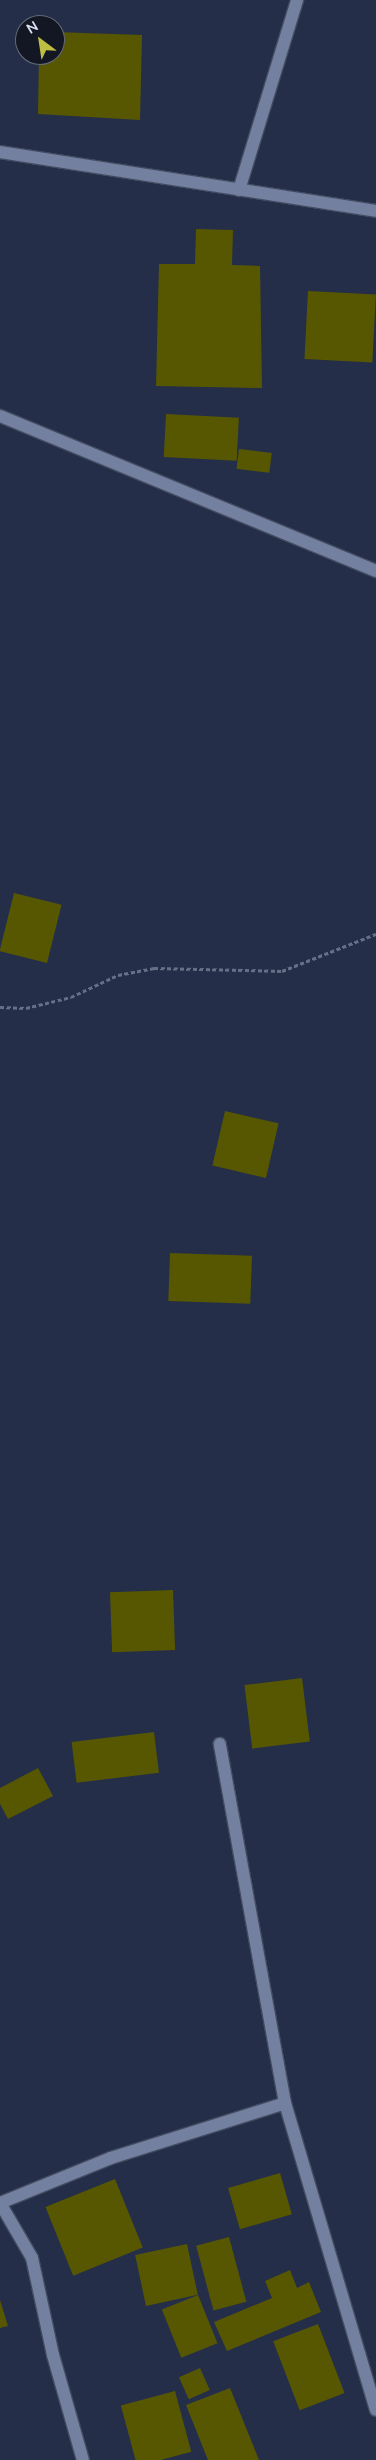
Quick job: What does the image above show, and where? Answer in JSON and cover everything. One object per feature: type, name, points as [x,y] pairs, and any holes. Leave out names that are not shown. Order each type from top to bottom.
[{"type":"street","points":[[239,190],[297,0]]},
{"type":"street","points":[[0,152],[376,211]]},
{"type":"street","points":[[0,416],[376,571]]},
{"type":"street","points":[[220,1744],[285,2103],[376,2410]]},
{"type":"street","points":[[84,2460],[53,2355],[32,2258],[0,2203],[111,2158],[285,2103]]},
{"type":"path","points":[[0,1007],[26,1008],[71,997],[118,975],[154,968],[282,970],[376,934]]},
{"type":"building","points":[[65,32],[142,35],[140,120],[38,114],[39,65],[65,65]]},
{"type":"building","points":[[196,229],[233,230],[232,265],[260,266],[262,388],[156,386],[159,264],[195,264]]},
{"type":"building","points":[[308,291],[376,295],[372,362],[304,359]]},
{"type":"building","points":[[166,414],[239,418],[237,461],[164,457]]},
{"type":"building","points":[[239,449],[272,453],[269,473],[237,469]]},
{"type":"building","points":[[14,893],[62,905],[47,963],[0,951]]},
{"type":"building","points":[[225,1111],[279,1123],[266,1178],[212,1166]]},
{"type":"building","points":[[170,1253],[252,1256],[250,1304],[168,1301]]},
{"type":"building","points":[[173,1590],[175,1650],[112,1652],[110,1592]]},
{"type":"building","points":[[302,1678],[310,1742],[252,1749],[244,1685]]},
{"type":"building","points":[[154,1732],[159,1773],[77,1783],[72,1742]]},
{"type":"building","points":[[38,1768],[53,1796],[8,1819],[0,1804],[0,1788]]},
{"type":"building","points":[[280,2173],[292,2214],[240,2229],[228,2188]]},
{"type":"building","points":[[115,2179],[143,2248],[73,2276],[45,2207]]},
{"type":"building","points":[[229,2237],[246,2302],[213,2311],[196,2246]]},
{"type":"building","points":[[187,2244],[198,2295],[146,2306],[135,2255]]},
{"type":"building","points":[[290,2270],[297,2288],[309,2282],[321,2312],[227,2351],[214,2322],[272,2298],[265,2281]]},
{"type":"building","points":[[198,2295],[217,2343],[181,2358],[162,2310]]},
{"type":"building","points":[[0,2300],[8,2326],[0,2328]]},
{"type":"building","points":[[318,2324],[345,2393],[300,2410],[273,2341]]},
{"type":"building","points":[[200,2368],[210,2390],[189,2399],[179,2377]]},
{"type":"building","points":[[230,2388],[259,2460],[208,2460],[186,2405]]},
{"type":"building","points":[[175,2391],[191,2452],[161,2460],[136,2460],[121,2405]]}]
